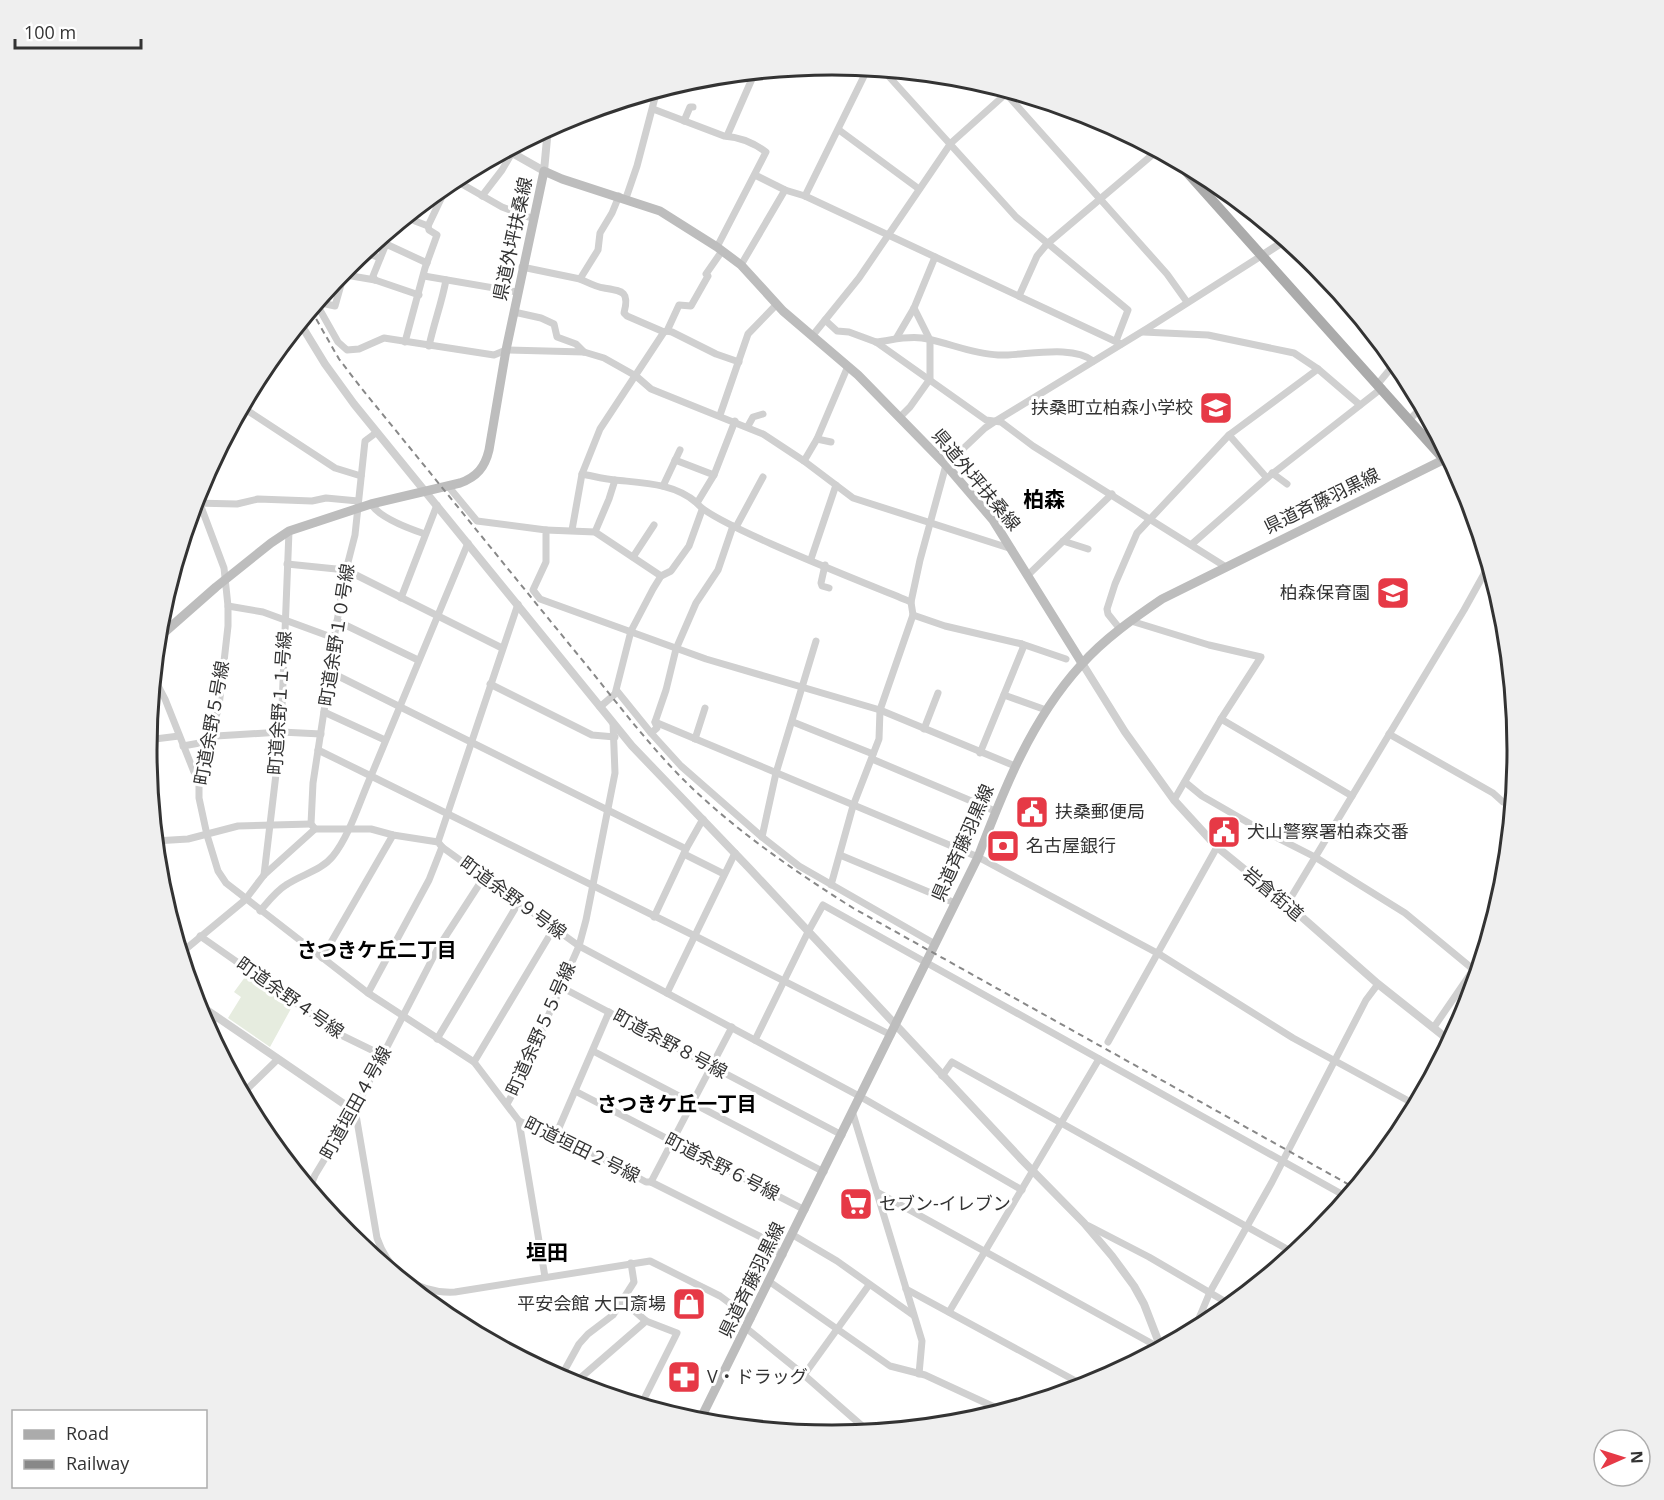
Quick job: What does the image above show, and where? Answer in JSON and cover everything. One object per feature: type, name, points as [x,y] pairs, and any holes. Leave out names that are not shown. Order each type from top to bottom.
[{"type":"main road","name":"県道外坪扶桑線","points":[[168,629],[271,543],[289,531],[358,505],[447,486],[474,477],[486,462],[522,267],[544,171],[660,211],[741,265],[777,304],[848,366],[946,465],[993,520],[1082,663]]},
{"type":"main road","points":[[1197,182],[1408,420],[1435,447]]},
{"type":"main road","name":"県道斉藤羽黒線","points":[[704,1413],[956,903],[978,857],[1015,766],[1046,710],[1082,663],[1120,629],[1162,598],[1441,460]]},
{"type":"street","points":[[805,196],[864,76]]},
{"type":"street","points":[[891,78],[1016,217],[1128,310],[1118,342]]},
{"type":"street","points":[[727,136],[751,80]]},
{"type":"street","points":[[813,335],[859,278],[951,143],[1000,96]]},
{"type":"street","points":[[580,279],[598,250],[600,233],[623,197],[655,99]]},
{"type":"street","points":[[1013,100],[1167,273],[1188,302]]},
{"type":"street","points":[[684,121],[690,107],[693,107]]},
{"type":"street","points":[[572,530],[582,474],[600,429],[666,331],[679,305],[692,306],[766,152],[758,146],[653,109]]},
{"type":"street","points":[[839,130],[919,189]]},
{"type":"street","points":[[514,155],[544,171],[547,139]]},
{"type":"street","points":[[1019,296],[1037,256],[1047,244],[1152,156]]},
{"type":"street","points":[[482,195],[502,170],[506,159]]},
{"type":"street","points":[[755,175],[785,190],[805,196],[1118,342]]},
{"type":"street","points":[[464,185],[502,207],[534,219]]},
{"type":"street","points":[[741,265],[785,190]]},
{"type":"street","points":[[428,226],[440,201]]},
{"type":"street","points":[[405,342],[437,235],[429,230],[428,226],[415,220]]},
{"type":"street","points":[[375,280],[373,276],[386,244],[427,263]]},
{"type":"street","points":[[831,885],[853,806],[879,739],[880,710],[914,615],[911,602],[935,498],[946,465],[994,422],[1093,361],[1118,342],[1141,332],[1279,245]]},
{"type":"street","points":[[374,256],[380,258]]},
{"type":"street","points":[[897,337],[914,308],[935,257]]},
{"type":"street","points":[[522,267],[580,279],[602,288],[618,290],[624,294],[627,302],[624,313],[627,316],[739,362]]},
{"type":"street","points":[[352,276],[375,280],[419,295]]},
{"type":"street","points":[[424,276],[518,292]]},
{"type":"street","points":[[429,346],[435,320],[442,305],[446,280]]},
{"type":"street","points":[[326,304],[335,306],[338,291]]},
{"type":"street","points":[[720,415],[748,334],[777,304]]},
{"type":"street","points":[[900,417],[930,379],[930,340],[914,308]]},
{"type":"street","points":[[320,311],[325,322],[345,349],[355,350],[384,338],[494,356],[506,350],[584,352],[604,358],[636,376],[651,389],[748,426],[804,461],[854,498],[1012,549]]},
{"type":"street","points":[[514,312],[541,318],[554,324],[557,337],[576,344],[584,352]]},
{"type":"street","points":[[825,320],[837,331],[855,334],[876,342],[986,420],[1001,422],[1015,434],[1226,567]]},
{"type":"street","points":[[304,330],[335,379],[377,432],[613,723],[654,770],[808,932],[893,1031],[942,1076],[1084,1223],[1134,1286],[1144,1304],[1157,1341]]},
{"type":"street","points":[[1141,332],[1208,335],[1294,353],[1318,369],[1360,405]]},
{"type":"street","points":[[876,342],[897,337],[930,340],[998,355],[1064,353],[1079,354],[1093,361]]},
{"type":"street","points":[[804,461],[817,439],[848,366]]},
{"type":"street","points":[[1120,629],[1108,614],[1107,609],[1137,533],[1229,435],[1318,369]]},
{"type":"street","points":[[1192,544],[1270,475],[1360,405],[1379,386],[1390,371]]},
{"type":"street","points":[[248,411],[335,468],[361,476]]},
{"type":"street","points":[[1408,420],[1417,412]]},
{"type":"street","points":[[748,426],[753,417],[764,414]]},
{"type":"street","points":[[697,503],[714,475],[735,421]]},
{"type":"street","name":"町道余野１０号線","points":[[313,827],[313,783],[329,667],[346,570],[355,535],[365,441],[377,432]]},
{"type":"street","points":[[1229,435],[1270,475],[1287,484]]},
{"type":"street","points":[[817,439],[831,442]]},
{"type":"street","points":[[663,486],[680,450]]},
{"type":"street","points":[[675,460],[714,475]]},
{"type":"street","points":[[582,474],[615,480],[642,481],[663,486],[697,503],[702,510],[734,526],[911,602]]},
{"type":"street","points":[[651,734],[657,728],[655,722],[666,690],[676,648],[696,603],[718,570],[734,526],[763,477]]},
{"type":"street","points":[[595,532],[615,480]]},
{"type":"street","points":[[811,560],[836,485]]},
{"type":"street","points":[[447,486],[477,521],[546,530],[595,532],[661,576]]},
{"type":"street","points":[[1028,575],[1112,494]]},
{"type":"street","points":[[204,504],[237,504],[258,499],[312,501],[326,498],[358,505]]},
{"type":"street","points":[[371,504],[385,516],[406,528],[425,534]]},
{"type":"street","points":[[401,598],[437,505]]},
{"type":"street","points":[[600,707],[617,691],[622,660],[631,631],[661,576],[672,571],[689,546],[702,510]]},
{"type":"street","name":"町道余野５号線","points":[[201,512],[224,568],[228,606],[219,706],[199,778],[199,798],[218,871],[226,883],[245,900],[402,1017]]},
{"type":"street","points":[[633,557],[654,525]]},
{"type":"street","points":[[546,530],[546,562],[533,590],[540,599],[676,648],[880,710],[1015,766]]},
{"type":"street","name":"町道余野１１号線","points":[[264,875],[280,732],[289,531]]},
{"type":"street","points":[[1063,542],[1088,549]]},
{"type":"street","points":[[260,911],[284,886],[306,873],[314,872],[333,856],[349,827],[371,776],[468,543]]},
{"type":"street","points":[[287,564],[346,570],[502,648]]},
{"type":"street","points":[[825,565],[821,583],[822,586],[829,588]]},
{"type":"street","points":[[1287,904],[1484,574]]},
{"type":"street","points":[[368,993],[429,880],[440,844],[446,813],[518,604]]},
{"type":"street","points":[[228,606],[263,612],[334,638]]},
{"type":"street","points":[[914,615],[945,626],[1022,644],[1066,659]]},
{"type":"street","points":[[337,621],[418,660]]},
{"type":"street","points":[[1131,621],[1209,645],[1261,657],[1221,719],[1174,800]]},
{"type":"street","points":[[762,837],[776,773],[816,641]]},
{"type":"street","points":[[980,753],[1023,648],[1022,644]]},
{"type":"street","name":"岩倉街道","points":[[1082,663],[1125,732],[1174,800],[1217,847],[1287,904],[1378,984],[1443,1035]]},
{"type":"street","points":[[330,672],[607,810],[724,874]]},
{"type":"street","points":[[490,684],[592,735],[615,737]]},
{"type":"street","points":[[160,689],[194,772],[199,778]]},
{"type":"street","points":[[617,691],[651,734],[696,780],[762,837],[799,866],[935,944]]},
{"type":"street","points":[[924,729],[938,693]]},
{"type":"street","points":[[1004,694],[1046,710]]},
{"type":"street","points":[[695,739],[705,708]]},
{"type":"street","points":[[324,712],[385,740]]},
{"type":"street","points":[[1221,719],[1352,796]]},
{"type":"street","points":[[655,722],[978,857],[1159,954],[1293,1038],[1409,1101]]},
{"type":"street","points":[[793,722],[995,811]]},
{"type":"street","name":"町道余野５５号線","points":[[507,1104],[518,1086],[579,946],[615,773],[613,723]]},
{"type":"street","points":[[183,746],[205,742],[216,736],[280,732],[321,734]]},
{"type":"street","points":[[1389,734],[1505,803]]},
{"type":"street","points":[[157,739],[179,736]]},
{"type":"street","points":[[318,750],[784,982],[893,1031]]},
{"type":"street","points":[[1185,782],[1202,796],[1315,857],[1405,913],[1471,967]]},
{"type":"street","points":[[654,917],[703,819]]},
{"type":"street","name":"町道余野９号線","points":[[163,841],[207,835],[238,826],[270,825],[371,829],[440,844],[579,946],[861,1097],[1022,1190]]},
{"type":"street","points":[[187,947],[245,900],[264,875],[313,827]]},
{"type":"street","points":[[322,958],[393,835]]},
{"type":"street","points":[[1108,1042],[1217,847]]},
{"type":"street","points":[[667,993],[735,853]]},
{"type":"street","points":[[840,855],[956,903]]},
{"type":"street","name":"町道垣田４号線","points":[[312,1180],[355,1109],[438,948],[484,877]]},
{"type":"street","points":[[437,1039],[519,902]]},
{"type":"street","points":[[755,1040],[823,904],[1340,1193]]},
{"type":"street","points":[[474,1062],[554,928]]},
{"type":"street","name":"町道余野４号線","points":[[200,936],[343,1036],[382,1055]]},
{"type":"street","points":[[1434,1027],[1465,982]]},
{"type":"street","points":[[1200,1316],[1209,1292],[1282,1161],[1366,1000],[1378,984]]},
{"type":"street","name":"町道余野８号線","points":[[561,987],[842,1135]]},
{"type":"street","points":[[210,1012],[344,1104],[355,1109],[377,1238],[385,1255]]},
{"type":"street","points":[[555,1137],[609,1012]]},
{"type":"street","points":[[214,1020],[216,1016]]},
{"type":"street","name":"町道垣田２号線","points":[[402,1017],[474,1062],[519,1121],[585,1149],[646,1182],[651,1182],[761,1237],[765,1244],[783,1254]]},
{"type":"street","points":[[651,1182],[732,1028]]},
{"type":"street","points":[[593,1051],[824,1172]]},
{"type":"street","points":[[248,1088],[278,1059]]},
{"type":"street","points":[[949,1312],[1099,1059]]},
{"type":"street","points":[[942,1076],[952,1062],[1286,1249]]},
{"type":"street","name":"町道余野６号線","points":[[575,1091],[805,1210]]},
{"type":"street","points":[[853,1114],[922,1341],[919,1374]]},
{"type":"street","points":[[519,1121],[545,1277]]},
{"type":"street","points":[[877,1192],[1152,1344]]},
{"type":"street","points":[[1084,1223],[1149,1257],[1223,1300]]},
{"type":"street","points":[[793,1234],[913,1315]]},
{"type":"street","points":[[423,1288],[446,1293],[646,1261],[657,1263],[720,1296],[751,1319]]},
{"type":"street","points":[[565,1370],[584,1339],[613,1315],[634,1282],[631,1263]]},
{"type":"street","points":[[770,1282],[890,1366],[925,1374],[992,1406]]},
{"type":"street","points":[[804,1375],[869,1285]]},
{"type":"street","points":[[906,1289],[1073,1380]]},
{"type":"street","points":[[622,1300],[646,1322],[677,1333],[644,1398]]},
{"type":"street","points":[[583,1377],[646,1322]]},
{"type":"street","points":[[747,1328],[860,1424]]},
{"type":"shaded area","points":[[248,973],[293,1005],[270,1047],[228,1018],[241,997],[234,992]]},
{"type":"railway","points":[[315,317],[339,359],[362,389],[632,721],[677,773],[731,822],[790,867],[853,908],[1348,1184]]},
{"type":"place","name":"扶桑町立柏森小学校","points":[[1216,408]]},
{"type":"place","name":"柏森保育園","points":[[1393,593]]},
{"type":"place","name":"扶桑郵便局","points":[[1032,812]]},
{"type":"place","name":"犬山警察署柏森交番","points":[[1224,832]]},
{"type":"place","name":"名古屋銀行","points":[[1003,846]]},
{"type":"place","name":"セブン-イレブン","points":[[856,1204]]},
{"type":"place","name":"平安会館 大口斎場","points":[[689,1304]]},
{"type":"place","name":"V・ドラッグ","points":[[684,1377]]},
{"type":"district","name":"柏森","points":[[1044,500]]},
{"type":"district","name":"さつきケ丘二丁目","points":[[377,950]]},
{"type":"district","name":"さつきケ丘一丁目","points":[[677,1104]]},
{"type":"district","name":"垣田","points":[[547,1253]]}]
